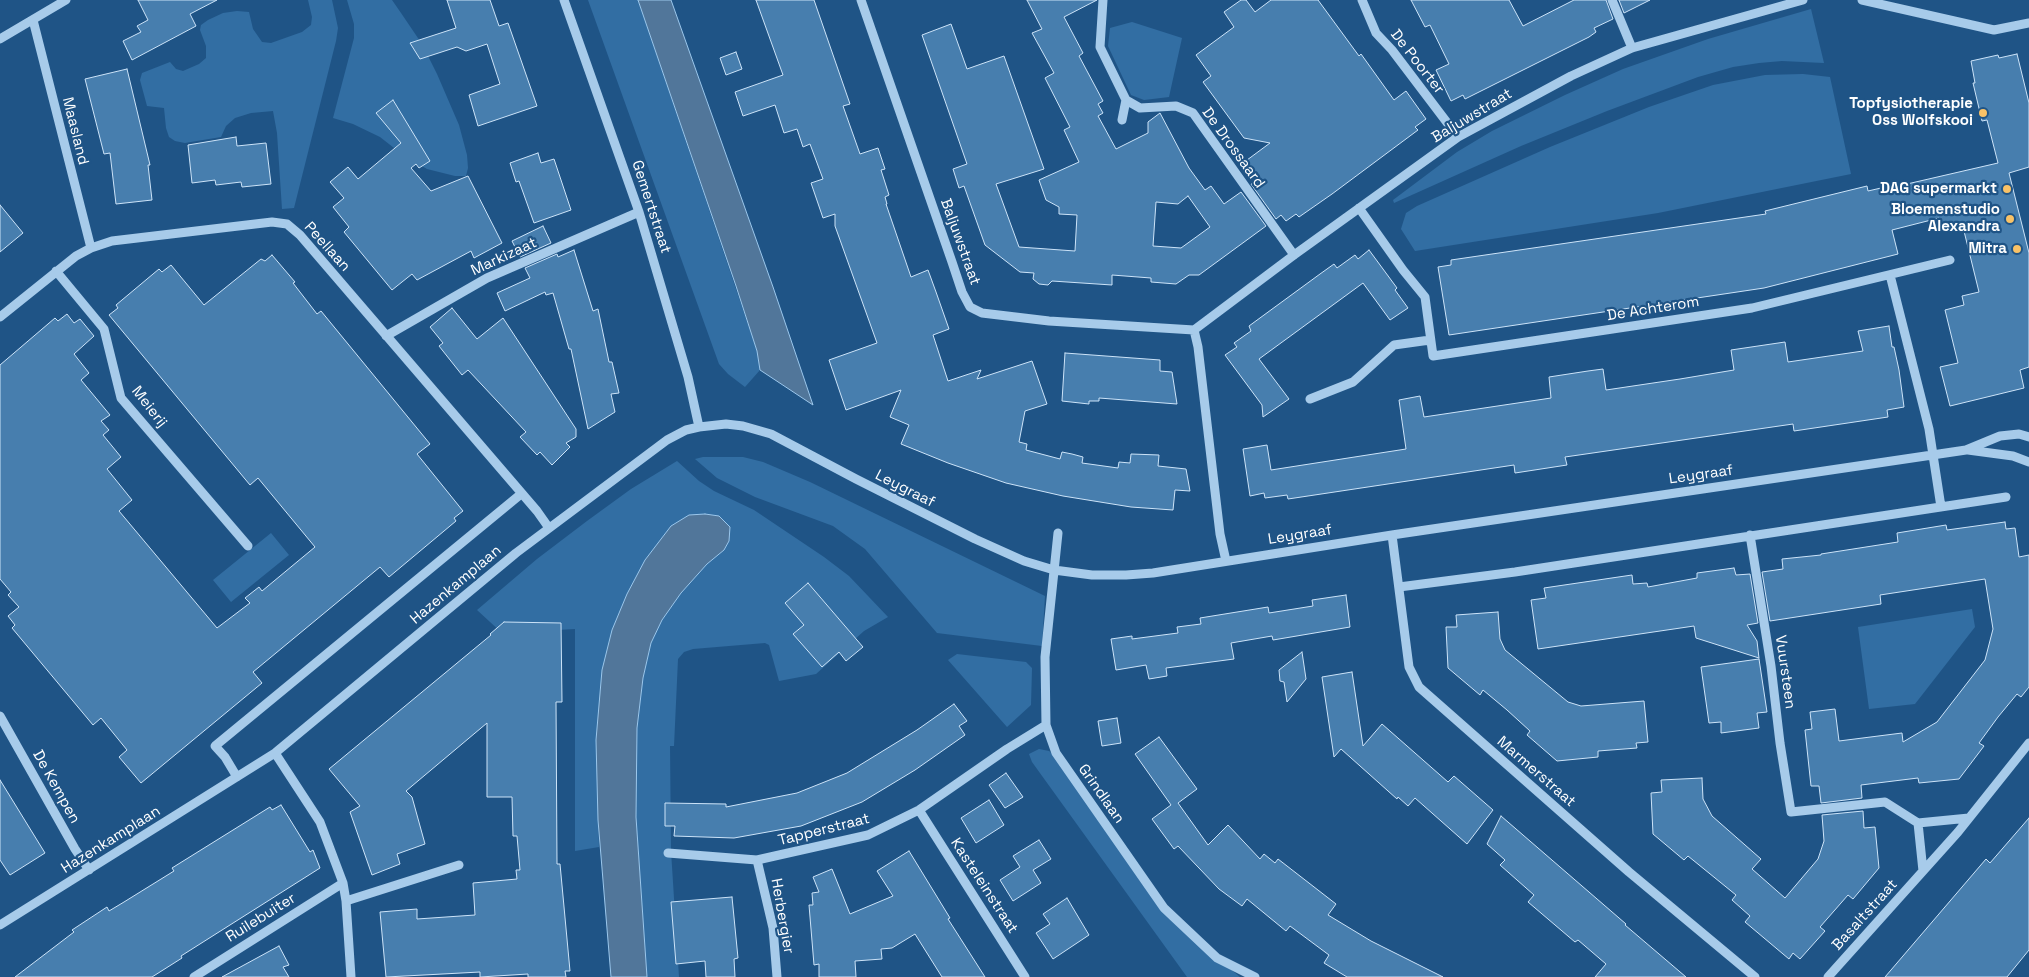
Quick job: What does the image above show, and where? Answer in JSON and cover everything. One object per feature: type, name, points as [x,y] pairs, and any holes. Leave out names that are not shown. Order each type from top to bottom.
[{"type":"street","points":[[0,39],[66,0]]},
{"type":"street","name":"Gemertstraat","points":[[564,0],[639,212],[688,377],[699,427]]},
{"type":"street","name":"Baljuwstraat","points":[[861,0],[962,292],[970,306],[982,313],[1049,321],[1194,330],[1294,255],[1458,137],[1571,76],[1632,48],[1803,0]]},
{"type":"street","points":[[1103,0],[1100,46],[1126,100],[1122,120]]},
{"type":"street","name":"De Poorter","points":[[1362,0],[1376,33],[1392,50],[1458,137]]},
{"type":"street","points":[[1612,0],[1632,48]]},
{"type":"street","points":[[1862,0],[1994,30],[2029,23]]},
{"type":"street","name":"Maasland","points":[[32,20],[90,248]]},
{"type":"street","name":"De Drossaard","points":[[1126,100],[1140,108],[1176,106],[1193,113],[1294,255]]},
{"type":"street","points":[[1310,399],[1353,382],[1394,345],[1430,340],[1425,297],[1403,270],[1359,208]]},
{"type":"street","name":"Markizaat","points":[[386,336],[487,278],[639,212]]},
{"type":"street","name":"Peellaan","points":[[0,317],[56,271],[90,248],[112,241],[272,222],[287,224],[300,235],[549,528]]},
{"type":"street","name":"De Achterom","points":[[1430,340],[1433,356],[1467,352],[1752,308],[1950,260]]},
{"type":"street","name":"Meierij","points":[[56,271],[104,329],[121,398],[248,546]]},
{"type":"street","points":[[1890,275],[1929,429],[1941,507]]},
{"type":"street","points":[[1194,330],[1198,347],[1220,534],[1226,561]]},
{"type":"street","name":"Leygraaf","points":[[699,427],[726,424],[743,426],[771,434],[856,480],[1024,561],[1054,570],[1126,575],[1152,573],[1392,535],[1966,450],[2000,436],[2019,434],[2029,437]]},
{"type":"street","name":"Hazenkamplaan","points":[[0,925],[275,753],[516,553],[667,440],[686,430],[699,427]]},
{"type":"street","name":"Leygraaf","points":[[1966,450],[2012,456],[2029,462]]},
{"type":"street","name":"Hazenkamplaan","points":[[237,777],[225,757],[215,746],[522,494]]},
{"type":"street","points":[[1399,587],[1514,572],[2006,497]]},
{"type":"street","name":"Grindlaan","points":[[1058,532],[1045,657],[1046,725],[1056,753],[1164,908],[1218,958],[1255,977]]},
{"type":"street","name":"Marmerstraat","points":[[1392,535],[1409,667],[1419,687],[1629,872],[1755,977]]},
{"type":"street","name":"Vuursteen","points":[[1750,535],[1771,666],[1780,743],[1792,812],[1885,802],[1918,823]]},
{"type":"street","name":"De Kempen","points":[[0,716],[75,849],[89,870]]},
{"type":"street","name":"Tapperstraat","points":[[668,853],[757,860],[868,835],[919,810],[1007,749],[1046,725]]},
{"type":"street","name":"Basaltstraat","points":[[1828,977],[1969,818],[2029,743]]},
{"type":"street","points":[[275,753],[320,822],[343,883],[351,977]]},
{"type":"street","name":"Kasteleinstraat","points":[[919,810],[1025,977]]},
{"type":"street","points":[[1923,871],[1918,823],[1969,818]]},
{"type":"street","name":"Herbergier","points":[[757,860],[773,928],[777,977]]},
{"type":"street","points":[[346,901],[459,865]]},
{"type":"street","name":"Ruilebuiter","points":[[194,977],[343,883]]},
{"type":"shaded area","points":[[308,0],[332,0],[338,28],[294,208],[282,209],[277,133],[273,111],[251,113],[235,118],[226,126],[221,137],[185,143],[175,141],[169,137],[166,128],[164,108],[147,106],[140,80],[142,73],[170,62],[176,69],[183,71],[199,64],[206,58],[206,46],[200,30],[201,25],[223,13],[249,12],[253,29],[262,42],[271,43],[302,32],[311,25],[312,17]]},
{"type":"shaded area","points":[[347,0],[392,0],[422,44],[459,125],[467,155],[468,168],[466,176],[455,176],[427,169],[403,155],[380,137],[353,124],[333,118],[354,38],[354,24]]},
{"type":"shaded area","points":[[588,0],[638,0],[757,351],[760,370],[745,387],[728,374],[719,364]]},
{"type":"shaded area","points":[[638,0],[671,0],[813,405],[760,370],[757,351],[736,286]]},
{"type":"shaded area","points":[[1811,9],[1824,63],[1782,61],[1759,63],[1733,67],[1698,77],[1521,146],[1394,203],[1393,200],[1457,152],[1492,131],[1565,95],[1623,69],[1708,39]]},
{"type":"shaded area","points":[[1132,22],[1182,38],[1169,97],[1144,100],[1131,95],[1108,46],[1110,28]]},
{"type":"shaded area","points":[[1803,74],[1830,77],[1851,174],[1658,213],[1415,251],[1401,229],[1406,213],[1417,206],[1550,147],[1649,107],[1713,85],[1765,75]]},
{"type":"shaded area","points":[[703,457],[743,457],[763,462],[810,482],[1045,596],[1042,646],[937,633],[865,549],[833,526],[755,497],[717,478],[695,459]]},
{"type":"shaded area","points":[[677,461],[699,481],[714,491],[754,510],[824,557],[849,576],[888,617],[864,631],[816,674],[779,681],[769,645],[765,643],[693,649],[684,652],[678,659],[674,746],[670,746],[671,851],[679,977],[647,977],[636,817],[637,728],[643,678],[651,643],[662,620],[681,593],[707,564],[724,550],[689,515],[671,526],[645,560],[612,630],[602,670],[596,740],[599,847],[575,851],[575,629],[502,633],[477,610],[537,559],[587,521],[631,489]]},
{"type":"shaded area","points":[[705,514],[719,516],[730,527],[729,541],[724,550],[707,564],[681,593],[662,620],[651,643],[643,678],[637,728],[636,817],[647,977],[611,977],[598,820],[596,740],[602,670],[612,630],[627,594],[645,560],[671,526],[689,515]]},
{"type":"shaded area","points":[[271,533],[289,555],[231,602],[213,580]]},
{"type":"shaded area","points":[[1972,609],[1975,627],[1915,704],[1869,709],[1858,627]]},
{"type":"shaded area","points":[[957,654],[1026,662],[1032,668],[1031,705],[1007,727],[948,660]]},
{"type":"shaded area","points":[[1039,749],[1049,751],[1057,757],[1132,867],[1197,941],[1240,977],[1187,977],[1032,762],[1029,754]]},
{"type":"building","points":[[138,0],[217,0],[190,14],[196,26],[132,60],[123,41],[141,32],[137,26],[148,20]]},
{"type":"building","points":[[447,0],[490,0],[499,26],[508,23],[537,106],[478,126],[469,95],[500,84],[487,44],[466,51],[457,47],[420,59],[410,43],[456,28]]},
{"type":"building","points":[[756,0],[814,0],[850,104],[843,106],[860,154],[878,148],[885,169],[881,170],[889,195],[885,197],[886,204],[911,277],[928,270],[936,292],[949,329],[933,335],[948,381],[981,370],[977,379],[1032,361],[1047,404],[1025,411],[1019,442],[1027,444],[1026,450],[1060,459],[1062,452],[1083,457],[1082,463],[1118,468],[1119,462],[1130,463],[1131,454],[1159,455],[1158,466],[1186,469],[1190,491],[1175,490],[1173,510],[1131,507],[1063,496],[1006,483],[901,444],[909,425],[890,417],[901,390],[846,410],[829,360],[877,343],[835,226],[835,214],[823,218],[811,183],[823,179],[810,144],[803,147],[797,129],[784,133],[775,105],[743,116],[735,92],[783,75]]},
{"type":"building","points":[[1027,0],[1097,0],[1064,17],[1083,53],[1079,56],[1103,101],[1098,104],[1103,113],[1098,116],[1116,149],[1148,133],[1148,122],[1160,113],[1189,168],[1205,190],[1211,186],[1224,204],[1241,192],[1266,226],[1199,275],[1189,275],[1176,284],[1151,282],[1151,278],[1112,275],[1112,285],[1052,281],[1048,285],[1039,284],[1033,279],[1034,273],[1020,272],[985,245],[964,186],[959,188],[953,169],[967,164],[922,35],[951,24],[967,69],[1004,56],[1044,169],[996,184],[1019,247],[1075,251],[1077,215],[1059,214],[1059,207],[1046,200],[1039,180],[1079,162],[1064,130],[1070,127],[1045,78],[1054,73],[1032,33],[1042,29]],"holes":[[[1188,196],[1210,227],[1181,248],[1153,246],[1156,202],[1178,204]]]},
{"type":"building","points":[[1241,0],[1246,0],[1255,12],[1271,0],[1318,0],[1359,56],[1361,54],[1394,100],[1406,91],[1426,119],[1415,127],[1418,130],[1332,194],[1299,217],[1296,214],[1286,221],[1281,215],[1276,219],[1251,184],[1256,181],[1243,163],[1270,143],[1244,138],[1203,82],[1211,76],[1196,55],[1234,27],[1224,12]]},
{"type":"building","points":[[1411,0],[1509,0],[1523,26],[1574,0],[1606,0],[1613,19],[1594,28],[1596,32],[1589,37],[1465,99],[1463,95],[1451,101],[1436,70],[1449,64],[1430,25],[1425,27]]},
{"type":"building","points":[[1619,0],[1650,0],[1624,13]]},
{"type":"building","points":[[736,52],[742,69],[726,75],[720,58]]},
{"type":"building","points":[[2017,54],[2029,103],[2029,167],[2009,173],[2029,253],[2029,367],[2020,370],[2024,388],[1950,406],[1940,367],[1958,363],[1945,310],[1964,305],[1962,296],[1979,292],[1962,223],[1942,228],[1939,218],[1892,230],[1898,254],[1764,288],[1449,335],[1438,267],[1451,265],[1451,260],[1766,214],[1765,211],[1867,186],[1868,191],[1881,188],[1881,190],[1998,163],[1987,120],[1982,121],[1973,83],[1975,83],[1971,61],[1998,55],[1999,58]]},
{"type":"building","points":[[127,69],[150,165],[148,165],[152,200],[116,204],[110,153],[104,154],[85,79]]},
{"type":"building","points":[[393,100],[430,161],[419,168],[416,164],[411,168],[431,191],[468,176],[502,243],[474,258],[471,251],[417,280],[412,274],[392,290],[344,232],[349,227],[333,207],[344,198],[330,182],[348,167],[358,179],[401,143],[376,113]]},
{"type":"building","points":[[236,137],[237,146],[266,143],[271,184],[242,187],[241,182],[216,185],[215,180],[192,183],[188,145]]},
{"type":"building","points":[[538,153],[541,163],[554,159],[571,210],[534,223],[519,181],[516,182],[510,163]]},
{"type":"building","points":[[0,205],[23,233],[0,252]]},
{"type":"building","points":[[543,226],[551,243],[520,257],[512,241]]},
{"type":"building","points":[[574,250],[593,311],[598,309],[609,362],[612,362],[619,393],[611,394],[615,412],[588,429],[571,349],[569,349],[553,293],[546,295],[545,292],[505,311],[497,293],[530,278],[525,268],[557,254],[558,257]]},
{"type":"building","points":[[1369,250],[1397,288],[1395,290],[1408,308],[1390,320],[1363,283],[1259,359],[1289,399],[1263,417],[1262,405],[1225,355],[1237,347],[1234,343],[1251,331],[1249,326],[1320,274],[1334,264],[1337,268],[1355,255],[1358,259]]},
{"type":"building","points":[[272,255],[295,282],[293,283],[317,314],[321,311],[430,444],[417,454],[463,511],[454,518],[456,521],[389,577],[380,567],[253,672],[262,683],[141,783],[119,757],[127,750],[101,718],[93,725],[12,628],[15,625],[8,616],[19,607],[8,595],[11,592],[0,579],[0,365],[55,318],[58,321],[67,314],[74,323],[80,319],[94,336],[74,354],[89,373],[81,380],[110,415],[101,421],[109,430],[103,435],[121,457],[107,469],[132,500],[119,511],[217,628],[250,603],[245,598],[259,587],[262,591],[315,547],[258,478],[250,485],[109,315],[118,308],[116,305],[159,269],[162,272],[171,265],[204,305],[261,259],[265,261]]},
{"type":"building","points":[[452,308],[477,339],[503,318],[576,429],[576,437],[566,443],[570,447],[552,465],[540,452],[537,455],[520,437],[526,432],[468,370],[462,375],[439,346],[443,343],[430,327]]},
{"type":"building","points":[[1889,326],[1892,347],[1894,347],[1899,370],[1904,407],[1887,410],[1888,417],[1794,431],[1793,424],[1565,457],[1567,465],[1515,473],[1514,465],[1288,499],[1287,495],[1265,498],[1264,493],[1250,496],[1243,449],[1267,445],[1271,470],[1406,449],[1399,400],[1420,396],[1424,417],[1551,398],[1549,377],[1588,371],[1603,369],[1606,390],[1680,379],[1734,370],[1731,350],[1785,342],[1788,362],[1863,351],[1858,331]]},
{"type":"building","points":[[1065,353],[1160,360],[1160,371],[1172,372],[1177,404],[1099,398],[1099,401],[1089,401],[1089,404],[1062,401]]},
{"type":"building","points":[[2005,522],[2006,529],[2015,528],[2019,557],[2029,555],[2029,687],[2021,697],[2017,694],[1998,717],[1979,743],[1984,746],[1959,779],[1919,783],[1918,778],[1861,785],[1862,798],[1821,803],[1819,786],[1811,786],[1805,730],[1812,729],[1810,712],[1835,709],[1839,741],[1902,733],[1903,742],[1937,722],[1985,660],[1993,629],[1985,579],[1880,595],[1881,604],[1770,621],[1762,572],[1783,569],[1782,559],[1821,555],[1898,542],[1897,533],[1946,525],[1947,530]]},
{"type":"building","points":[[1734,568],[1736,575],[1750,574],[1758,623],[1747,625],[1757,641],[1759,658],[1696,638],[1694,626],[1538,649],[1531,600],[1546,598],[1544,588],[1632,575],[1633,584],[1647,583],[1648,587],[1697,578],[1697,573]]},
{"type":"building","points":[[808,583],[863,647],[846,661],[839,652],[822,667],[793,634],[804,625],[785,603]]},
{"type":"building","points":[[1346,595],[1350,627],[1273,640],[1272,636],[1231,643],[1234,659],[1166,668],[1167,676],[1149,679],[1146,665],[1116,670],[1111,639],[1132,636],[1132,639],[1178,633],[1177,627],[1201,624],[1200,618],[1268,607],[1269,613],[1313,606],[1312,600]]},
{"type":"building","points":[[1498,612],[1500,639],[1505,650],[1568,702],[1581,706],[1644,701],[1648,742],[1636,743],[1637,748],[1598,751],[1598,757],[1557,761],[1527,735],[1530,731],[1507,710],[1483,690],[1480,695],[1448,668],[1446,627],[1457,627],[1456,615]]},
{"type":"building","points":[[504,622],[561,623],[562,702],[556,702],[557,864],[560,864],[570,971],[565,971],[566,977],[528,977],[528,974],[480,977],[480,972],[386,977],[380,912],[417,909],[417,919],[475,915],[473,883],[517,879],[516,870],[520,870],[517,836],[513,836],[512,797],[487,797],[487,723],[406,791],[412,797],[425,844],[397,854],[400,864],[372,875],[350,812],[360,806],[329,769],[491,635]]},
{"type":"building","points":[[1302,652],[1306,679],[1287,702],[1284,682],[1280,681],[1279,670]]},
{"type":"building","points":[[1759,659],[1767,712],[1757,713],[1759,728],[1721,733],[1721,722],[1709,723],[1701,667]]},
{"type":"building","points":[[1352,672],[1363,746],[1382,724],[1448,782],[1454,776],[1493,810],[1467,844],[1415,798],[1408,806],[1398,797],[1397,799],[1341,749],[1334,757],[1322,677]]},
{"type":"building","points":[[954,704],[967,721],[959,726],[965,735],[915,770],[862,802],[801,826],[734,838],[674,836],[675,826],[665,826],[665,803],[726,804],[726,807],[797,793],[847,773],[917,730]]},
{"type":"building","points":[[1117,718],[1121,743],[1102,746],[1098,721]]},
{"type":"building","points":[[1159,737],[1197,789],[1178,803],[1208,845],[1228,825],[1260,859],[1264,854],[1275,863],[1278,859],[1336,904],[1328,915],[1371,941],[1443,977],[1347,977],[1324,963],[1329,955],[1290,926],[1286,931],[1247,899],[1242,906],[1219,889],[1178,846],[1174,849],[1152,819],[1171,805],[1135,754]]},
{"type":"building","points":[[1006,773],[1023,797],[1005,808],[989,785]]},
{"type":"building","points":[[1702,778],[1703,799],[1712,816],[1761,859],[1752,869],[1785,898],[1818,859],[1824,841],[1822,815],[1863,811],[1864,828],[1875,827],[1879,868],[1853,899],[1848,895],[1820,927],[1825,931],[1800,959],[1793,953],[1789,959],[1745,922],[1750,916],[1732,900],[1736,895],[1688,856],[1684,860],[1653,834],[1651,793],[1662,792],[1661,780]]},
{"type":"building","points":[[0,780],[45,853],[10,875],[0,860]]},
{"type":"building","points":[[989,800],[1004,825],[976,843],[961,818]]},
{"type":"building","points":[[281,805],[310,852],[313,850],[320,868],[181,956],[182,958],[152,977],[15,977],[74,932],[72,930],[107,907],[109,911],[174,871],[172,868],[270,807],[272,810]]},
{"type":"building","points":[[1501,816],[1686,977],[1595,977],[1606,964],[1578,940],[1575,942],[1528,902],[1534,895],[1500,865],[1505,860],[1487,844]]},
{"type":"building","points":[[2029,818],[2029,950],[2007,977],[1885,977],[1986,859],[1990,863]]},
{"type":"building","points":[[1039,840],[1051,859],[1033,870],[1041,883],[1013,901],[1000,880],[1020,867],[1013,856]]},
{"type":"building","points":[[909,851],[950,918],[948,919],[985,977],[942,977],[915,934],[892,948],[881,949],[882,959],[855,961],[856,977],[819,977],[819,964],[814,965],[809,905],[813,905],[812,893],[819,892],[813,877],[832,869],[850,914],[893,896],[877,871]]},
{"type":"building","points":[[732,897],[738,958],[734,959],[735,977],[706,977],[705,961],[676,964],[671,902]]},
{"type":"building","points":[[1067,898],[1089,935],[1053,959],[1036,933],[1050,924],[1043,914]]},
{"type":"building","points":[[279,946],[289,965],[283,967],[289,977],[222,977]]},
{"type":"place","name":"Topfysiotherapie Oss Wolfskooi","points":[[1983,113]]},
{"type":"place","name":"DAG supermarkt","points":[[2007,189]]},
{"type":"place","name":"Bloemenstudio Alexandra","points":[[2010,219]]},
{"type":"place","name":"Mitra","points":[[2017,249]]}]
